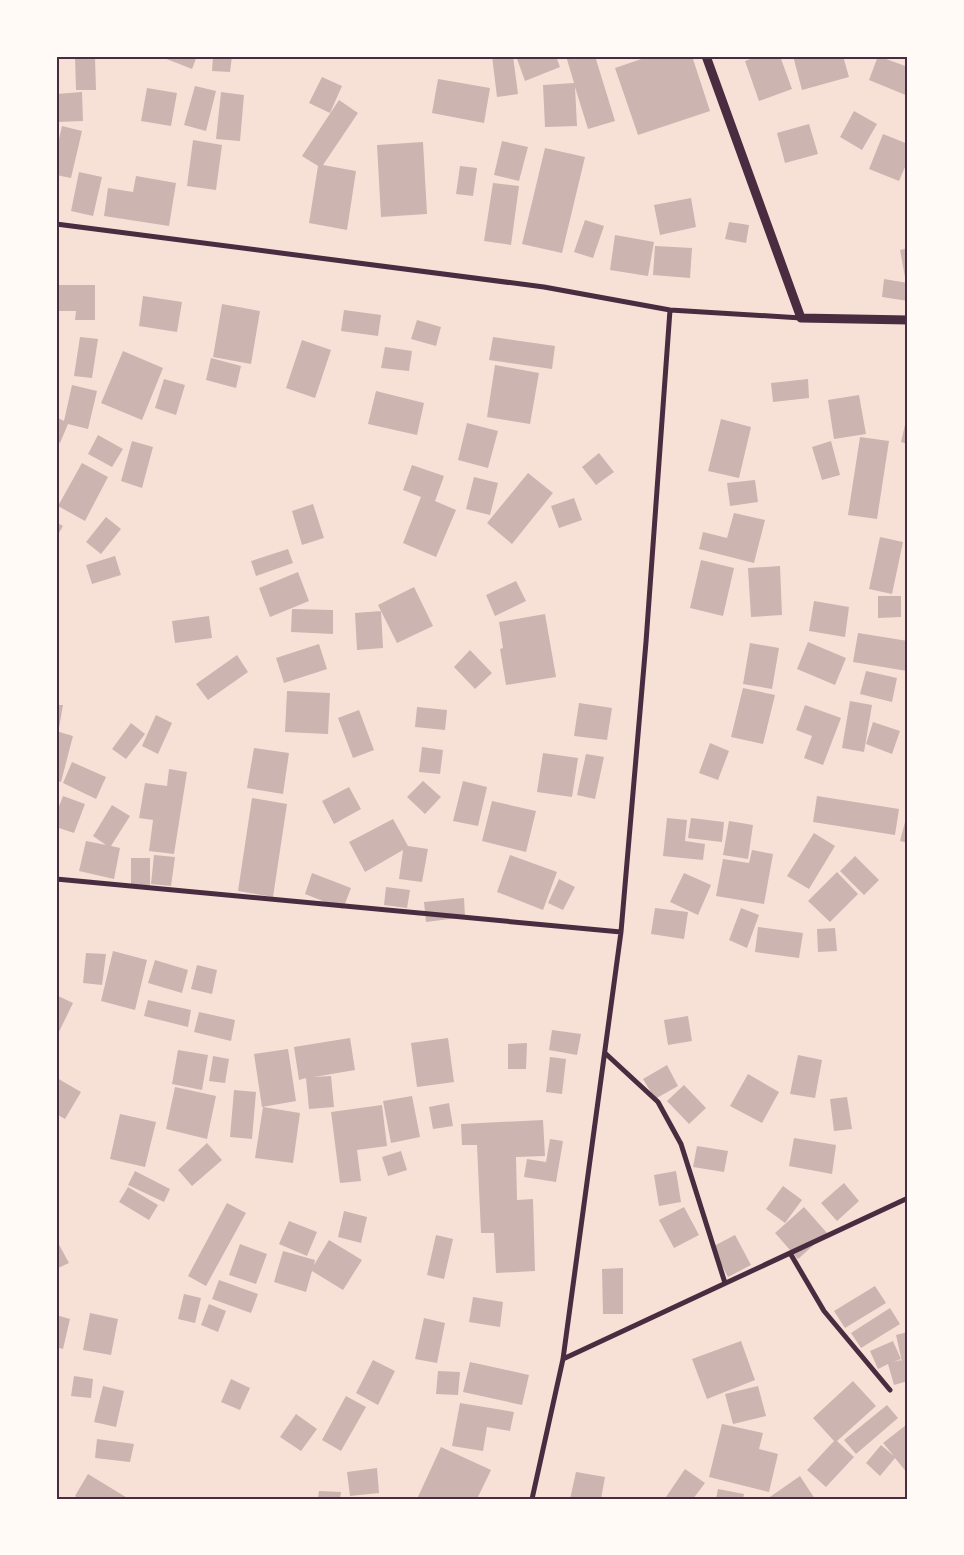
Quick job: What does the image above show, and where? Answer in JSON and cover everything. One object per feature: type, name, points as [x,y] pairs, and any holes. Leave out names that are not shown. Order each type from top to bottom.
[{"type":"street","points":[[706,56],[801,318]]},
{"type":"street","points":[[56,224],[544,287],[670,310],[801,318],[908,320]]},
{"type":"street","points":[[532,1499],[563,1358],[621,932],[648,622],[670,310]]},
{"type":"street","points":[[56,879],[621,932]]},
{"type":"street","points":[[605,1053],[658,1102],[681,1144],[725,1283]]},
{"type":"street","points":[[563,1358],[908,1198]]},
{"type":"street","points":[[790,1253],[824,1311],[890,1390]]},
{"type":"building","points":[[75,56],[95,56],[96,90],[76,90]]},
{"type":"building","points":[[159,56],[197,56],[192,69]]},
{"type":"building","points":[[213,56],[232,56],[230,72],[212,71]]},
{"type":"building","points":[[492,56],[513,56],[518,94],[497,97]]},
{"type":"building","points":[[516,56],[556,56],[560,67],[525,81]]},
{"type":"building","points":[[566,56],[595,56],[615,121],[588,129],[575,87],[577,126],[545,127],[543,85],[574,83]]},
{"type":"building","points":[[650,56],[692,56],[710,111],[638,135],[615,68]]},
{"type":"building","points":[[759,56],[780,56],[792,89],[759,101],[745,61]]},
{"type":"building","points":[[793,56],[843,56],[849,77],[802,90]]},
{"type":"building","points":[[878,56],[908,67],[908,96],[869,80]]},
{"type":"building","points":[[322,77],[342,86],[330,113],[309,103]]},
{"type":"building","points":[[438,79],[490,88],[484,123],[432,113]]},
{"type":"building","points":[[195,86],[216,91],[206,131],[184,125]]},
{"type":"building","points":[[147,88],[177,93],[171,126],[141,121]]},
{"type":"building","points":[[82,92],[83,121],[56,122],[56,94]]},
{"type":"building","points":[[221,92],[244,95],[240,141],[216,139]]},
{"type":"building","points":[[339,100],[358,113],[323,165],[356,171],[347,230],[309,223],[318,166],[302,156]]},
{"type":"building","points":[[854,111],[877,124],[862,150],[840,137]]},
{"type":"building","points":[[809,124],[818,154],[785,163],[777,133]]},
{"type":"building","points":[[62,126],[82,131],[71,178],[56,175],[56,152]]},
{"type":"building","points":[[883,134],[908,144],[908,160],[899,181],[869,169]]},
{"type":"building","points":[[193,140],[222,145],[216,190],[187,186]]},
{"type":"building","points":[[502,141],[528,147],[519,181],[494,175]]},
{"type":"building","points":[[423,142],[427,214],[381,217],[377,145]]},
{"type":"building","points":[[545,148],[585,157],[562,253],[522,244]]},
{"type":"building","points":[[460,166],[477,168],[473,196],[456,194]]},
{"type":"building","points":[[79,172],[102,177],[93,216],[71,211]]},
{"type":"building","points":[[136,176],[176,183],[169,226],[104,216],[108,188],[133,192]]},
{"type":"building","points":[[493,183],[519,186],[511,245],[484,241]]},
{"type":"building","points":[[691,198],[696,227],[660,235],[654,205]]},
{"type":"building","points":[[585,220],[604,226],[593,258],[574,252]]},
{"type":"building","points":[[729,222],[749,225],[746,243],[725,239]]},
{"type":"building","points":[[615,235],[654,242],[648,276],[610,270]]},
{"type":"building","points":[[655,246],[692,248],[690,278],[653,275]]},
{"type":"building","points":[[908,248],[908,276],[905,277],[900,250]]},
{"type":"building","points":[[884,279],[908,283],[908,301],[882,297]]},
{"type":"building","points":[[56,285],[95,285],[95,320],[75,320],[76,311],[56,311]]},
{"type":"building","points":[[143,296],[182,302],[177,332],[139,326]]},
{"type":"building","points":[[222,304],[260,311],[251,364],[213,357]]},
{"type":"building","points":[[344,310],[381,315],[378,336],[341,331]]},
{"type":"building","points":[[417,320],[441,327],[436,346],[411,339]]},
{"type":"building","points":[[80,337],[98,339],[92,378],[74,376]]},
{"type":"building","points":[[493,337],[555,346],[552,369],[489,360]]},
{"type":"building","points":[[302,340],[331,350],[315,398],[286,388]]},
{"type":"building","points":[[385,347],[412,351],[409,371],[381,368]]},
{"type":"building","points":[[123,351],[163,368],[142,420],[101,403]]},
{"type":"building","points":[[211,358],[241,366],[236,388],[206,380]]},
{"type":"building","points":[[495,365],[539,373],[530,424],[487,417]]},
{"type":"building","points":[[164,379],[185,385],[176,415],[155,408]]},
{"type":"building","points":[[808,379],[809,398],[773,402],[771,383]]},
{"type":"building","points":[[72,385],[97,391],[88,429],[68,424],[60,443],[56,441],[56,417],[64,421]]},
{"type":"building","points":[[376,391],[424,403],[417,435],[368,424]]},
{"type":"building","points":[[859,395],[866,434],[834,439],[828,400]]},
{"type":"building","points":[[908,416],[908,444],[901,442]]},
{"type":"building","points":[[721,419],[751,427],[739,478],[708,471]]},
{"type":"building","points":[[467,423],[498,431],[488,468],[458,460]]},
{"type":"building","points":[[98,435],[123,449],[112,467],[88,454]]},
{"type":"building","points":[[860,437],[889,441],[877,519],[848,515]]},
{"type":"building","points":[[132,441],[153,447],[142,488],[121,481]]},
{"type":"building","points":[[831,441],[840,475],[822,480],[812,447]]},
{"type":"building","points":[[599,453],[614,472],[596,485],[582,467]]},
{"type":"building","points":[[82,463],[108,477],[85,521],[58,506]]},
{"type":"building","points":[[412,465],[444,476],[435,501],[456,510],[436,557],[403,543],[421,497],[403,490]]},
{"type":"building","points":[[528,473],[553,493],[512,544],[487,523]]},
{"type":"building","points":[[474,477],[498,483],[490,515],[466,509]]},
{"type":"building","points":[[755,480],[758,502],[730,506],[727,483]]},
{"type":"building","points":[[574,498],[582,520],[559,528],[551,506]]},
{"type":"building","points":[[313,504],[324,538],[302,545],[292,511]]},
{"type":"building","points":[[734,513],[765,520],[754,563],[699,549],[703,532],[727,538]]},
{"type":"building","points":[[106,517],[121,529],[101,554],[86,542]]},
{"type":"building","points":[[56,522],[63,526],[56,538]]},
{"type":"building","points":[[880,537],[903,542],[892,594],[869,589]]},
{"type":"building","points":[[288,549],[293,563],[256,576],[251,561]]},
{"type":"building","points":[[115,556],[121,575],[92,584],[86,565]]},
{"type":"building","points":[[701,560],[734,568],[723,616],[690,608]]},
{"type":"building","points":[[780,566],[782,615],[751,617],[748,568]]},
{"type":"building","points":[[298,572],[309,601],[270,617],[259,588]]},
{"type":"building","points":[[516,581],[526,601],[495,616],[486,595]]},
{"type":"building","points":[[414,587],[433,626],[397,643],[378,605]]},
{"type":"building","points":[[878,596],[901,596],[901,617],[878,618]]},
{"type":"building","points":[[814,601],[849,607],[845,637],[809,631]]},
{"type":"building","points":[[292,609],[333,610],[333,634],[291,632]]},
{"type":"building","points":[[381,611],[383,648],[357,650],[355,613]]},
{"type":"building","points":[[545,614],[556,677],[506,685],[500,649],[503,648],[499,622]]},
{"type":"building","points":[[209,616],[212,638],[175,643],[172,621]]},
{"type":"building","points":[[858,633],[908,641],[907,671],[853,662]]},
{"type":"building","points":[[808,642],[846,658],[835,685],[797,669]]},
{"type":"building","points":[[750,643],[779,648],[772,689],[743,684]]},
{"type":"building","points":[[319,644],[327,669],[284,683],[276,658]]},
{"type":"building","points":[[470,650],[492,673],[475,689],[454,667]]},
{"type":"building","points":[[237,655],[248,672],[208,700],[196,684]]},
{"type":"building","points":[[866,671],[897,678],[892,702],[860,694]]},
{"type":"building","points":[[743,688],[775,695],[763,744],[731,737]]},
{"type":"building","points":[[287,691],[330,693],[328,734],[285,732]]},
{"type":"building","points":[[850,701],[872,705],[864,752],[842,748]]},
{"type":"building","points":[[579,703],[612,708],[607,740],[574,736]]},
{"type":"building","points":[[56,705],[63,705],[59,728],[56,727]]},
{"type":"building","points":[[805,705],[841,718],[823,765],[804,758],[812,736],[796,730]]},
{"type":"building","points":[[417,707],[447,710],[445,730],[415,727]]},
{"type":"building","points":[[359,710],[374,750],[353,758],[338,718]]},
{"type":"building","points":[[156,715],[172,723],[158,754],[142,746]]},
{"type":"building","points":[[873,722],[900,731],[892,754],[866,744]]},
{"type":"building","points":[[131,723],[145,734],[126,759],[112,749]]},
{"type":"building","points":[[56,731],[73,736],[61,782],[56,781]]},
{"type":"building","points":[[710,743],[729,751],[718,780],[699,773]]},
{"type":"building","points":[[422,747],[443,750],[440,774],[419,772]]},
{"type":"building","points":[[254,748],[289,753],[283,794],[247,788]]},
{"type":"building","points":[[543,753],[578,758],[572,797],[537,792]]},
{"type":"building","points":[[586,754],[604,757],[595,799],[577,795]]},
{"type":"building","points":[[72,762],[106,777],[96,799],[63,783]]},
{"type":"building","points":[[169,769],[187,772],[174,854],[149,851],[153,820],[139,818],[145,783],[167,786]]},
{"type":"building","points":[[423,781],[441,797],[425,814],[407,797]]},
{"type":"building","points":[[463,781],[487,787],[478,826],[453,821]]},
{"type":"building","points":[[349,787],[361,809],[334,824],[322,801]]},
{"type":"building","points":[[63,796],[85,804],[74,833],[56,827],[56,814]]},
{"type":"building","points":[[817,796],[899,809],[895,835],[813,822]]},
{"type":"building","points":[[252,798],[287,804],[273,897],[238,891]]},
{"type":"building","points":[[492,801],[536,811],[526,852],[482,841]]},
{"type":"building","points":[[112,805],[130,816],[111,846],[120,848],[114,879],[79,871],[86,841],[106,845],[93,836]]},
{"type":"building","points":[[667,818],[687,820],[685,841],[705,844],[703,860],[663,856]]},
{"type":"building","points":[[691,818],[724,822],[722,842],[688,838]]},
{"type":"building","points":[[393,819],[408,846],[428,849],[422,882],[399,879],[403,850],[365,872],[349,842]]},
{"type":"building","points":[[729,821],[753,825],[748,859],[723,855]]},
{"type":"building","points":[[905,822],[908,823],[908,843],[900,841]]},
{"type":"building","points":[[814,833],[835,846],[809,889],[787,876]]},
{"type":"building","points":[[752,850],[773,854],[764,904],[716,896],[723,859],[749,863]]},
{"type":"building","points":[[154,855],[175,857],[171,886],[151,884]]},
{"type":"building","points":[[510,855],[557,872],[543,910],[497,892]]},
{"type":"building","points":[[855,856],[879,880],[864,895],[840,871]]},
{"type":"building","points":[[131,858],[150,858],[150,886],[131,886]]},
{"type":"building","points":[[837,872],[858,894],[830,922],[808,901]]},
{"type":"building","points":[[312,873],[351,888],[343,909],[305,894]]},
{"type":"building","points":[[684,873],[711,885],[698,915],[670,902]]},
{"type":"building","points":[[559,879],[575,887],[563,910],[548,903]]},
{"type":"building","points":[[386,887],[410,890],[407,908],[384,905]]},
{"type":"building","points":[[464,898],[465,917],[426,922],[424,902]]},
{"type":"building","points":[[655,908],[688,912],[684,939],[651,934]]},
{"type":"building","points":[[741,908],[759,915],[747,948],[729,940]]},
{"type":"building","points":[[758,927],[803,933],[799,958],[755,952]]},
{"type":"building","points":[[835,928],[837,951],[818,952],[817,929]]},
{"type":"building","points":[[113,951],[147,960],[135,1010],[101,1001]]},
{"type":"building","points":[[86,953],[106,954],[102,985],[83,983]]},
{"type":"building","points":[[155,960],[188,970],[182,993],[148,983]]},
{"type":"building","points":[[197,965],[217,970],[212,994],[191,989]]},
{"type":"building","points":[[56,995],[73,1003],[56,1038]]},
{"type":"building","points":[[148,1000],[191,1010],[188,1027],[144,1016]]},
{"type":"building","points":[[199,1012],[235,1020],[231,1041],[194,1032]]},
{"type":"building","points":[[688,1016],[692,1041],[668,1045],[664,1020]]},
{"type":"building","points":[[552,1030],[581,1034],[577,1055],[549,1050]]},
{"type":"building","points":[[350,1038],[355,1070],[314,1077],[331,1076],[334,1107],[309,1109],[306,1078],[299,1080],[294,1047]]},
{"type":"building","points":[[448,1038],[454,1082],[417,1087],[411,1043]]},
{"type":"building","points":[[527,1043],[526,1069],[508,1069],[508,1044]]},
{"type":"building","points":[[288,1049],[296,1101],[262,1107],[254,1054]]},
{"type":"building","points":[[178,1050],[208,1055],[202,1090],[172,1084]]},
{"type":"building","points":[[798,1055],[822,1060],[815,1098],[790,1094]]},
{"type":"building","points":[[213,1056],[229,1059],[225,1083],[209,1081]]},
{"type":"building","points":[[550,1057],[566,1059],[562,1094],[546,1092]]},
{"type":"building","points":[[667,1065],[678,1086],[655,1099],[643,1079]]},
{"type":"building","points":[[748,1074],[779,1092],[762,1123],[730,1106]]},
{"type":"building","points":[[57,1078],[81,1092],[65,1119],[56,1114]]},
{"type":"building","points":[[684,1085],[706,1108],[689,1124],[667,1101]]},
{"type":"building","points":[[175,1087],[216,1096],[207,1139],[166,1129]]},
{"type":"building","points":[[234,1090],[256,1092],[252,1139],[230,1137]]},
{"type":"building","points":[[412,1096],[420,1137],[391,1143],[383,1101]]},
{"type":"building","points":[[847,1097],[852,1129],[834,1131],[830,1099]]},
{"type":"building","points":[[449,1103],[453,1126],[433,1129],[429,1107]]},
{"type":"building","points":[[382,1105],[387,1146],[357,1150],[361,1181],[340,1183],[331,1112]]},
{"type":"building","points":[[263,1107],[300,1113],[293,1163],[255,1158]]},
{"type":"building","points":[[120,1114],[156,1122],[145,1167],[110,1159]]},
{"type":"building","points":[[543,1120],[545,1156],[516,1157],[517,1200],[533,1199],[535,1271],[496,1273],[494,1233],[481,1233],[477,1145],[462,1145],[461,1124]]},
{"type":"building","points":[[794,1138],[836,1145],[832,1174],[789,1166]]},
{"type":"building","points":[[550,1139],[563,1141],[556,1182],[524,1177],[527,1159],[546,1162]]},
{"type":"building","points":[[207,1143],[222,1160],[192,1186],[178,1170]]},
{"type":"building","points":[[697,1146],[728,1151],[724,1172],[693,1167]]},
{"type":"building","points":[[401,1151],[407,1170],[388,1176],[382,1157]]},
{"type":"building","points":[[135,1171],[170,1189],[164,1202],[128,1185]]},
{"type":"building","points":[[676,1171],[681,1202],[659,1206],[654,1175]]},
{"type":"building","points":[[844,1183],[859,1201],[837,1221],[821,1203]]},
{"type":"building","points":[[783,1186],[802,1200],[785,1223],[766,1209]]},
{"type":"building","points":[[128,1187],[158,1205],[149,1220],[119,1202]]},
{"type":"building","points":[[227,1203],[246,1213],[206,1286],[188,1276]]},
{"type":"building","points":[[684,1207],[699,1235],[674,1248],[659,1220]]},
{"type":"building","points":[[804,1207],[827,1233],[798,1259],[775,1233]]},
{"type":"building","points":[[344,1211],[367,1217],[361,1243],[338,1237]]},
{"type":"building","points":[[289,1221],[317,1232],[307,1256],[279,1244]]},
{"type":"building","points":[[436,1235],[453,1239],[444,1279],[427,1275]]},
{"type":"building","points":[[735,1235],[751,1265],[728,1277],[712,1247]]},
{"type":"building","points":[[56,1239],[69,1263],[56,1269]]},
{"type":"building","points":[[329,1240],[362,1260],[343,1290],[312,1271],[306,1292],[274,1282],[283,1251],[315,1260],[314,1265]]},
{"type":"building","points":[[240,1244],[267,1254],[256,1284],[229,1275]]},
{"type":"building","points":[[623,1268],[623,1314],[603,1314],[602,1269]]},
{"type":"building","points":[[219,1280],[258,1294],[251,1313],[212,1299]]},
{"type":"building","points":[[875,1286],[886,1303],[845,1328],[834,1311]]},
{"type":"building","points":[[184,1294],[201,1298],[195,1323],[178,1319]]},
{"type":"building","points":[[473,1297],[503,1302],[500,1327],[469,1322]]},
{"type":"building","points":[[209,1304],[226,1311],[218,1332],[201,1325]]},
{"type":"building","points":[[890,1308],[900,1324],[861,1348],[851,1333]]},
{"type":"building","points":[[90,1313],[118,1319],[111,1355],[83,1350]]},
{"type":"building","points":[[56,1315],[70,1319],[63,1349],[56,1347]]},
{"type":"building","points":[[424,1318],[445,1323],[437,1363],[415,1359]]},
{"type":"building","points":[[908,1332],[908,1381],[894,1385],[888,1364],[878,1369],[870,1351],[893,1341],[901,1359],[893,1362],[901,1360],[902,1362],[896,1335]]},
{"type":"building","points":[[741,1341],[755,1380],[707,1399],[692,1359]]},
{"type":"building","points":[[373,1360],[395,1371],[378,1405],[356,1393]]},
{"type":"building","points":[[470,1362],[529,1375],[522,1405],[463,1392]]},
{"type":"building","points":[[438,1371],[460,1372],[458,1395],[436,1394]]},
{"type":"building","points":[[74,1376],[93,1379],[91,1398],[71,1396]]},
{"type":"building","points":[[231,1379],[250,1388],[240,1410],[221,1402]]},
{"type":"building","points":[[853,1381],[876,1406],[837,1441],[854,1457],[826,1487],[807,1470],[834,1441],[813,1418]]},
{"type":"building","points":[[103,1386],[124,1391],[116,1427],[94,1422]]},
{"type":"building","points":[[758,1386],[766,1416],[733,1424],[725,1394]]},
{"type":"building","points":[[346,1396],[366,1407],[341,1451],[322,1440]]},
{"type":"building","points":[[460,1403],[514,1412],[510,1431],[487,1427],[483,1451],[452,1446]]},
{"type":"building","points":[[887,1405],[898,1418],[856,1454],[844,1440]]},
{"type":"building","points":[[296,1414],[317,1429],[301,1451],[280,1437]]},
{"type":"building","points":[[722,1424],[763,1433],[759,1449],[778,1454],[769,1492],[709,1477]]},
{"type":"building","points":[[906,1425],[908,1428],[908,1474],[895,1458],[880,1476],[866,1463],[881,1445],[894,1456],[883,1443]]},
{"type":"building","points":[[97,1439],[134,1444],[130,1462],[95,1458]]},
{"type":"building","points":[[441,1447],[491,1470],[477,1499],[417,1499]]},
{"type":"building","points":[[377,1468],[379,1493],[350,1496],[347,1472]]},
{"type":"building","points":[[685,1469],[705,1483],[693,1499],[668,1499],[666,1497]]},
{"type":"building","points":[[576,1472],[605,1477],[601,1499],[570,1499]]},
{"type":"building","points":[[88,1474],[129,1499],[79,1499],[75,1496]]},
{"type":"building","points":[[800,1476],[815,1499],[767,1499]]},
{"type":"building","points":[[718,1489],[744,1494],[743,1499],[716,1499]]},
{"type":"building","points":[[319,1491],[341,1492],[340,1499],[318,1499]]}]
